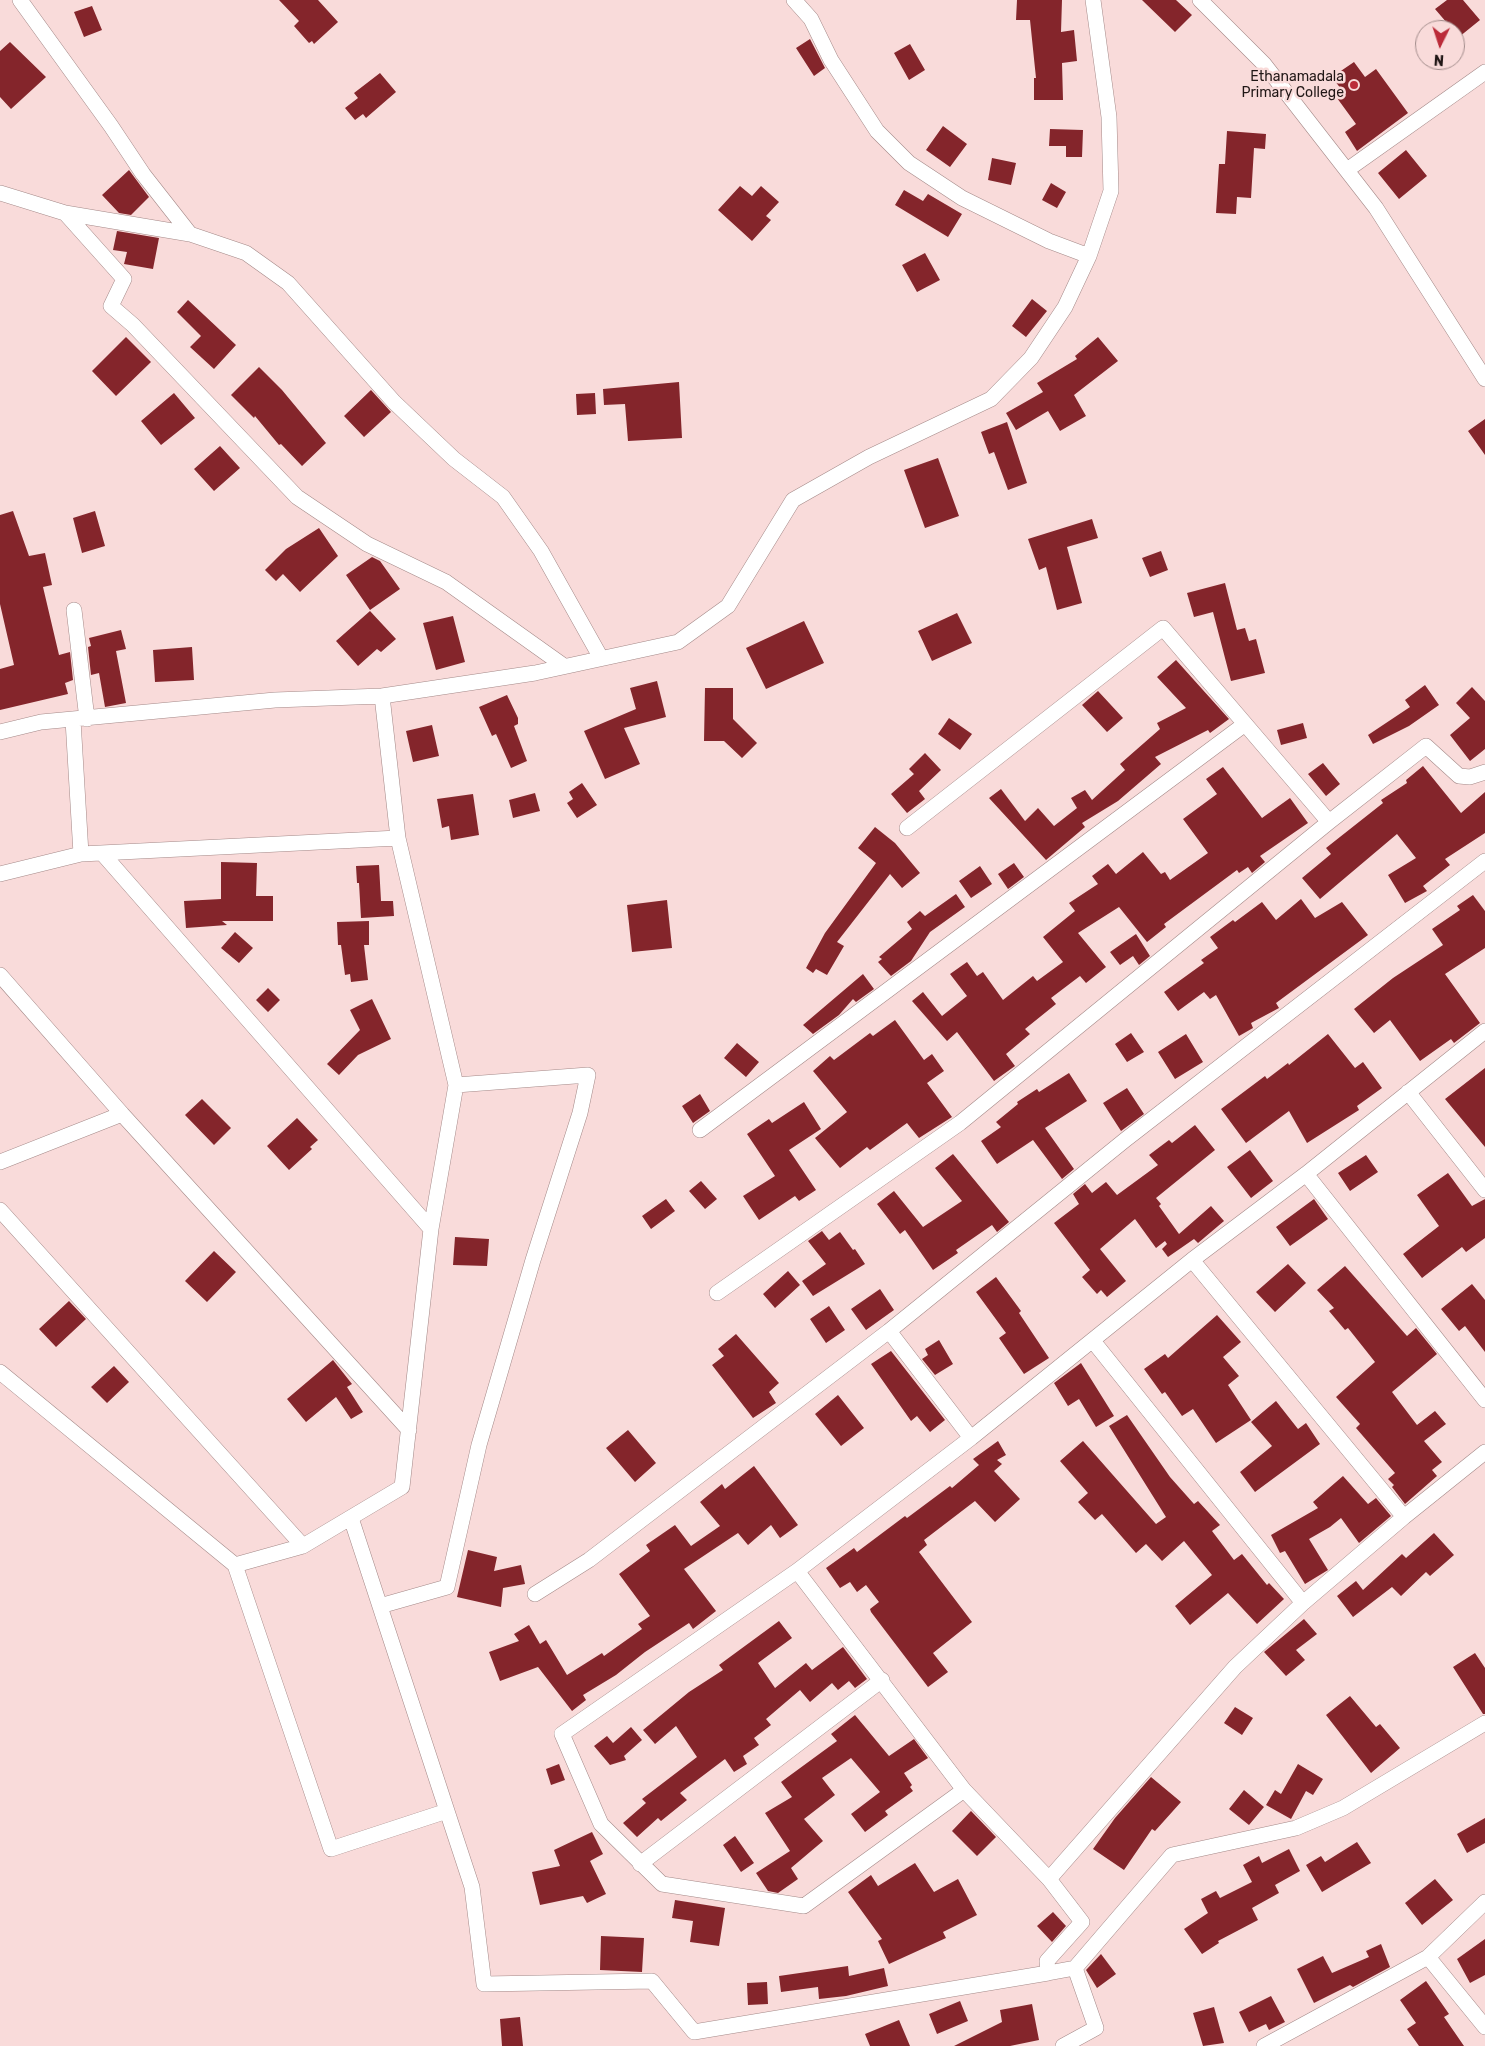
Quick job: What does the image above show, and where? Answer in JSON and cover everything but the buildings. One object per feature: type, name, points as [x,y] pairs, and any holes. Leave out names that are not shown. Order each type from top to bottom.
[{"type":"street","points":[[20,0],[111,126],[143,174],[190,234]]},
{"type":"street","points":[[794,0],[810,20],[832,60],[877,131],[909,163],[962,198],[1049,241],[1088,256]]},
{"type":"street","points":[[0,732],[41,722],[275,700],[382,696],[564,666],[678,642],[728,606],[793,500],[869,457],[991,399],[1031,358],[1065,307],[1088,256],[1111,191],[1110,117],[1093,0]]},
{"type":"street","points":[[1200,0],[1264,64],[1376,208],[1485,379]]},
{"type":"street","points":[[1347,170],[1485,72]]},
{"type":"street","points":[[0,193],[65,214],[190,234],[246,253],[288,283],[394,402],[454,459],[503,497],[541,551],[601,658]]},
{"type":"street","points":[[65,214],[124,280],[111,306],[133,325],[297,497],[368,544],[446,582],[564,666]]},
{"type":"street","points":[[74,610],[80,719],[81,854]]},
{"type":"street","points":[[907,828],[1163,628],[1330,822]]},
{"type":"street","points":[[235,1565],[303,1546],[402,1487],[431,1229],[456,1085],[398,838],[382,696]]},
{"type":"street","points":[[700,1130],[1245,724]]},
{"type":"street","points":[[717,1293],[960,1123],[1426,746],[1459,776],[1470,777],[1485,772]]},
{"type":"street","points":[[0,874],[81,854],[398,838]]},
{"type":"street","points":[[102,853],[431,1229]]},
{"type":"street","points":[[535,1594],[589,1560],[889,1331],[1125,1140],[1485,861]]},
{"type":"street","points":[[0,974],[122,1114],[409,1430]]},
{"type":"street","points":[[964,1790],[804,1906],[662,1884],[601,1824],[562,1734],[797,1571],[971,1438],[1192,1260],[1306,1174],[1485,1031]]},
{"type":"street","points":[[380,1606],[447,1587],[479,1445],[533,1260],[580,1113],[588,1075],[456,1085]]},
{"type":"street","points":[[1408,1092],[1485,1190]]},
{"type":"street","points":[[0,1162],[122,1114]]},
{"type":"street","points":[[1306,1174],[1485,1400]]},
{"type":"street","points":[[0,1210],[303,1546]]},
{"type":"street","points":[[1192,1260],[1404,1517]]},
{"type":"street","points":[[889,1331],[971,1438]]},
{"type":"street","points":[[1093,1341],[1303,1603]]},
{"type":"street","points":[[0,1372],[235,1565],[331,1850],[447,1811]]},
{"type":"street","points":[[1049,1879],[1235,1667],[1303,1603],[1404,1517],[1485,1452]]},
{"type":"street","points":[[351,1518],[472,1887],[484,1984],[652,1981],[694,2032],[1075,1968],[1172,1855],[1296,1828],[1343,1808],[1485,1723]]},
{"type":"street","points":[[797,1571],[964,1790],[1049,1879],[1082,1922],[1047,1960],[1048,1973]]},
{"type":"street","points":[[640,1864],[882,1680]]},
{"type":"street","points":[[1264,2046],[1428,1957],[1485,1902]]},
{"type":"street","points":[[1428,1957],[1485,2027]]},
{"type":"street","points":[[1063,2046],[1096,2028],[1075,1968]]},
{"type":"place","name":"Ethanamadala Primary College","points":[[1354,85]]}]
